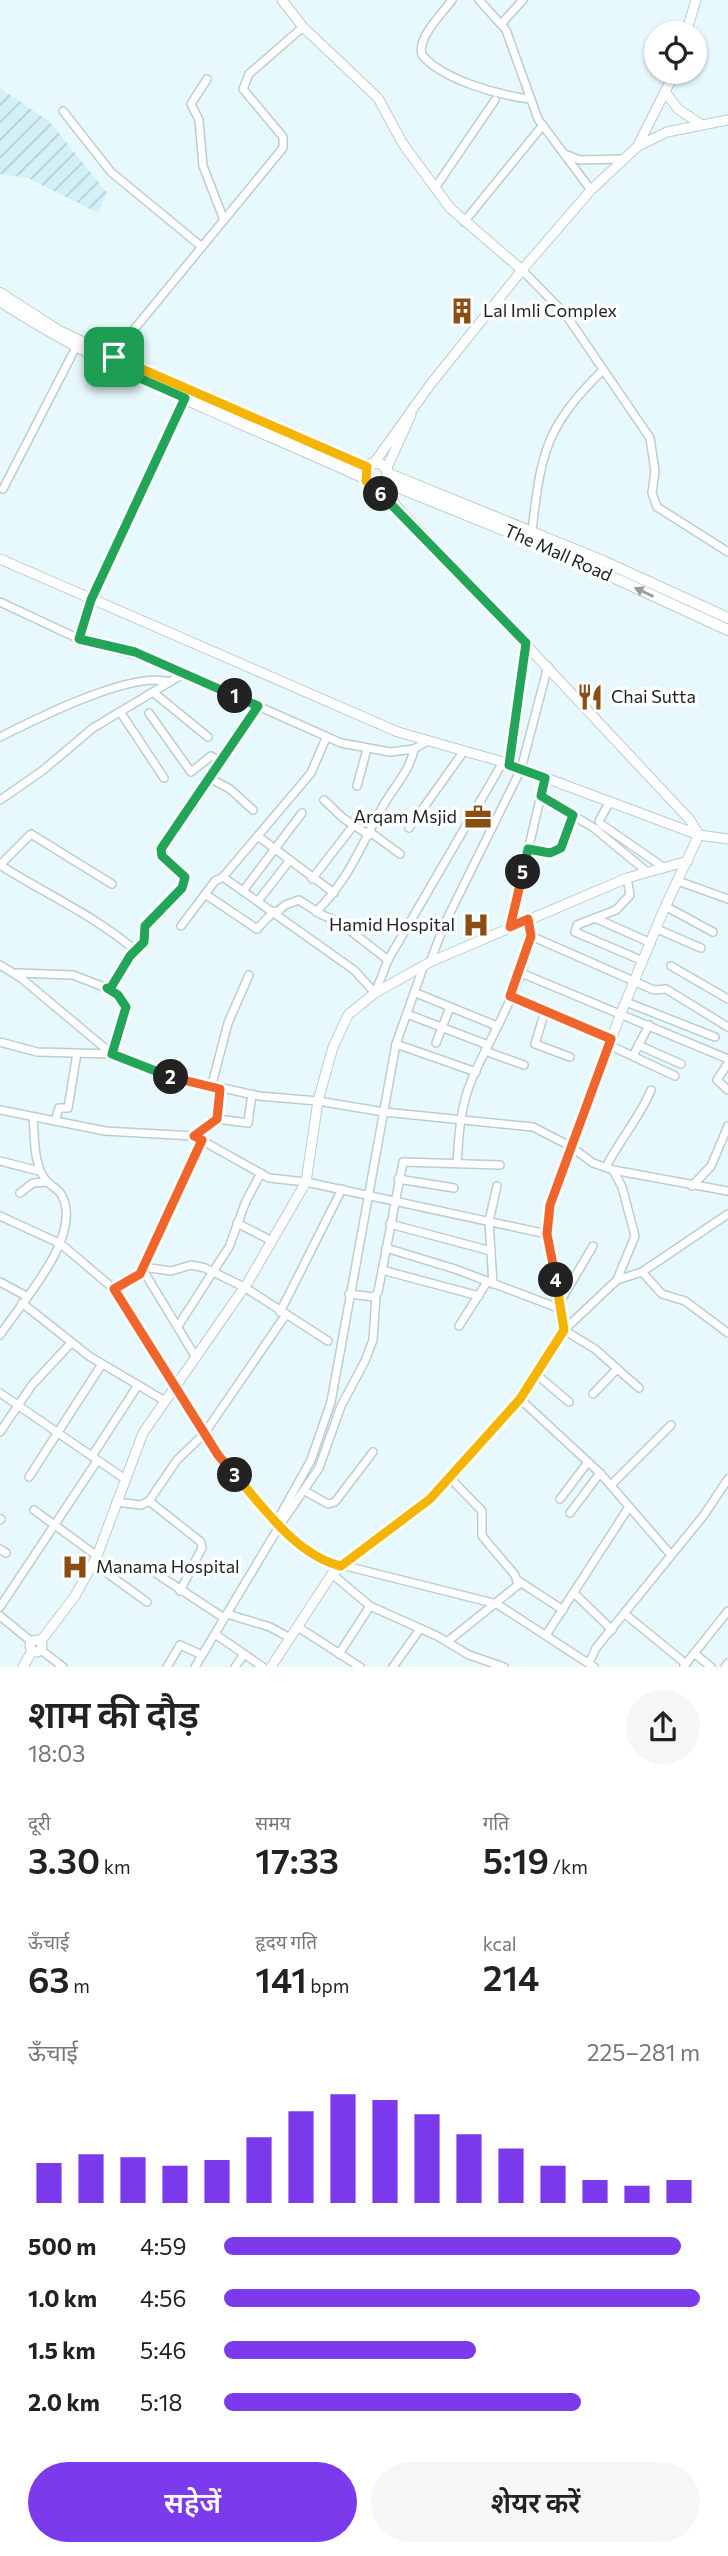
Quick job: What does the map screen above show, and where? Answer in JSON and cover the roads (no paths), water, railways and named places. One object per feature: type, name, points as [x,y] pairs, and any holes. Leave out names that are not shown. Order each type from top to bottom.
[{"type":"main road","name":"The Mall Road","points":[[0,293],[59,331],[185,398],[527,532],[616,573],[728,630]]},
{"type":"main road","name":"The Mall Road","points":[[0,301],[76,347],[377,475]]},
{"type":"main road","name":"The Mall Road","points":[[616,573],[728,618]]},
{"type":"street","points":[[282,0],[303,27],[378,98],[403,144],[464,222],[522,270],[566,315],[652,443],[655,471],[652,493],[657,507],[728,552]]},
{"type":"street","points":[[452,0],[425,36],[421,45],[422,55],[472,85],[500,94],[530,99]]},
{"type":"street","points":[[479,0],[502,23],[514,46],[530,99],[543,125],[591,190]]},
{"type":"street","points":[[502,23],[523,0]]},
{"type":"street","points":[[690,21],[696,0]]},
{"type":"street","points":[[112,361],[285,143],[283,137],[243,89],[246,79],[303,27]]},
{"type":"street","points":[[207,79],[191,104],[199,120],[203,166],[224,220]]},
{"type":"street","points":[[637,147],[670,84]]},
{"type":"street","points":[[666,93],[678,109],[699,123]]},
{"type":"street","points":[[435,188],[495,100]]},
{"type":"street","points":[[63,111],[111,172],[202,247]]},
{"type":"street","points":[[699,835],[690,820],[397,507],[377,475],[411,413],[430,385],[522,270],[591,190],[637,147],[667,132],[699,123],[728,120]]},
{"type":"street","points":[[464,222],[543,125]]},
{"type":"street","points":[[564,153],[580,160],[622,159]]},
{"type":"street","points":[[3,489],[76,347]]},
{"type":"street","points":[[527,532],[548,440],[580,392],[603,370]]},
{"type":"street","points":[[79,639],[91,600],[185,398]]},
{"type":"street","points":[[0,559],[398,733],[521,769],[699,835],[728,839]]},
{"type":"street","points":[[0,602],[79,639],[135,652],[326,738],[367,749],[390,751],[414,749],[428,741]]},
{"type":"street","points":[[375,993],[388,960],[506,764],[526,643]]},
{"type":"street","points":[[195,1667],[278,1523],[311,1460],[322,1431],[337,1375],[349,1294],[396,1044],[445,923],[521,769],[548,666]]},
{"type":"street","points":[[0,800],[42,771],[93,728],[183,674]]},
{"type":"street","points":[[0,737],[70,703],[153,679],[170,682]]},
{"type":"street","points":[[154,693],[208,737]]},
{"type":"street","points":[[107,988],[110,989],[144,942],[145,926],[182,888],[185,877],[162,856],[162,847],[211,779],[258,706]]},
{"type":"street","points":[[121,713],[164,778]]},
{"type":"street","points":[[149,713],[191,772],[211,756],[222,762]]},
{"type":"street","points":[[181,926],[218,878],[223,877],[259,837],[291,794],[311,773],[326,738]]},
{"type":"street","points":[[358,786],[367,749]]},
{"type":"street","points":[[316,912],[334,893],[370,834],[411,762],[414,749]]},
{"type":"street","points":[[410,828],[464,751]]},
{"type":"street","points":[[510,927],[545,778]]},
{"type":"street","points":[[211,779],[230,789],[253,810]]},
{"type":"street","points":[[541,796],[573,815],[646,871]]},
{"type":"street","points":[[324,800],[353,826],[400,853]]},
{"type":"street","points":[[609,803],[601,824],[663,867]]},
{"type":"street","points":[[243,891],[302,813]]},
{"type":"street","points":[[528,849],[550,853],[559,850],[573,815]]},
{"type":"street","points":[[312,879],[353,826]]},
{"type":"street","points":[[716,837],[728,832]]},
{"type":"street","points":[[112,884],[64,857],[34,834],[0,865],[52,898],[70,905],[136,951]]},
{"type":"street","points":[[639,1388],[595,1349],[564,1330],[547,1234],[550,1205],[621,1013],[665,906],[699,835]]},
{"type":"street","points":[[259,837],[334,893]]},
{"type":"street","points":[[258,901],[289,860]]},
{"type":"street","points":[[23,1667],[75,1596],[95,1559],[143,1433],[244,1287],[306,1182],[318,1101],[341,1027],[348,1016],[375,993],[427,963],[627,878],[688,861]]},
{"type":"street","points":[[223,877],[354,970],[375,993]]},
{"type":"street","points":[[627,878],[630,887],[628,899],[616,910],[577,925],[575,932],[643,961]]},
{"type":"street","points":[[678,881],[728,899]]},
{"type":"street","points":[[205,894],[257,929],[275,912],[297,900],[338,921],[388,960]]},
{"type":"street","points":[[665,906],[713,932]]},
{"type":"street","points":[[595,918],[651,943]]},
{"type":"street","points":[[457,1164],[460,1118],[486,1048],[521,973],[531,936],[528,919]]},
{"type":"street","points":[[657,929],[701,948]]},
{"type":"street","points":[[531,936],[654,990],[666,989],[728,1027]]},
{"type":"street","points":[[671,966],[728,999]]},
{"type":"street","points":[[4,968],[31,976],[73,975],[118,995],[126,1007],[112,1054]]},
{"type":"street","points":[[4,968],[112,1054],[168,1076],[211,1088],[252,1094],[384,1112],[533,1127],[609,1168],[728,1191]]},
{"type":"street","points":[[521,973],[621,1013],[728,1061],[717,1080],[728,1090]]},
{"type":"street","points":[[211,1088],[228,1023],[248,975]]},
{"type":"street","points":[[415,993],[496,1026]]},
{"type":"street","points":[[510,996],[610,1042],[675,1076]]},
{"type":"street","points":[[626,1002],[715,1037]]},
{"type":"street","points":[[436,1044],[450,1007]]},
{"type":"street","points":[[545,1011],[534,1044],[570,1057]]},
{"type":"street","points":[[407,1014],[524,1065]]},
{"type":"street","points":[[633,1056],[649,1025]]},
{"type":"street","points":[[0,1042],[37,1052],[112,1054]]},
{"type":"street","points":[[396,1044],[476,1072]]},
{"type":"street","points":[[638,1045],[681,1065]]},
{"type":"street","points":[[55,1121],[59,1108],[68,1108],[77,1053]]},
{"type":"street","points":[[217,1119],[220,1089]]},
{"type":"street","points":[[271,1667],[332,1574],[430,1499],[520,1399],[564,1330],[617,1280],[633,1242],[635,1229],[609,1168],[625,1133],[640,1117],[651,1090]]},
{"type":"street","points":[[194,1136],[217,1119],[248,1123],[252,1094]]},
{"type":"street","points":[[0,1110],[105,1131],[194,1136],[279,1180],[342,1189],[547,1234]]},
{"type":"street","points":[[0,1335],[61,1244],[67,1213],[60,1192],[47,1182],[39,1171],[33,1117]]},
{"type":"street","points":[[692,1186],[711,1166],[725,1143],[728,1126]]},
{"type":"street","points":[[114,1289],[142,1270],[202,1140]]},
{"type":"street","points":[[0,1161],[39,1171]]},
{"type":"street","points":[[278,1523],[305,1491],[322,1460],[345,1396],[365,1362],[373,1340],[376,1295],[403,1161],[500,1165]]},
{"type":"street","points":[[178,1326],[229,1247],[237,1223],[261,1173]]},
{"type":"street","points":[[398,1179],[454,1188]]},
{"type":"street","points":[[20,1193],[33,1183],[47,1182]]},
{"type":"street","points":[[459,1326],[490,1283],[489,1221],[498,1185]]},
{"type":"street","points":[[116,1502],[141,1505],[149,1502],[177,1460],[204,1434],[283,1314],[342,1189]]},
{"type":"street","points":[[617,1280],[642,1272],[728,1214]]},
{"type":"street","points":[[0,1216],[61,1244],[114,1289],[218,1455],[278,1523],[318,1559],[497,1604],[591,1665],[596,1648],[727,1483]]},
{"type":"street","points":[[237,1223],[272,1241]]},
{"type":"street","points":[[390,1224],[491,1251]]},
{"type":"street","points":[[560,1306],[593,1246]]},
{"type":"street","points":[[386,1248],[560,1306]]},
{"type":"street","points":[[142,1270],[177,1271],[195,1265],[215,1272],[244,1287],[328,1341]]},
{"type":"street","points":[[142,1270],[195,1356]]},
{"type":"street","points":[[382,1270],[479,1296]]},
{"type":"street","points":[[642,1272],[662,1294],[685,1301],[728,1333]]},
{"type":"street","points":[[0,1282],[71,1343],[165,1401]]},
{"type":"street","points":[[349,1294],[376,1295]]},
{"type":"street","points":[[0,1432],[32,1385],[71,1343]]},
{"type":"street","points":[[29,1477],[102,1364]]},
{"type":"street","points":[[593,1394],[617,1369]]},
{"type":"street","points":[[536,1374],[569,1402]]},
{"type":"street","points":[[0,1606],[55,1524],[138,1385]]},
{"type":"street","points":[[0,1393],[125,1479]]},
{"type":"street","points":[[520,1399],[600,1473],[671,1555]]},
{"type":"street","points":[[611,1485],[671,1425]]},
{"type":"street","points":[[305,1491],[328,1504],[335,1503],[373,1452]]},
{"type":"street","points":[[560,1499],[589,1462]]},
{"type":"street","points":[[570,1513],[600,1473]]},
{"type":"street","points":[[449,1478],[482,1511],[482,1536],[517,1580],[563,1610]]},
{"type":"street","points":[[149,1502],[201,1542],[202,1548],[180,1591]]},
{"type":"street","points":[[546,1635],[629,1507]]},
{"type":"street","points":[[34,1510],[55,1524],[147,1602]]},
{"type":"street","points":[[157,1574],[180,1591],[226,1616],[270,1627],[290,1638]]},
{"type":"street","points":[[332,1574],[370,1606],[469,1655],[505,1667]]},
{"type":"street","points":[[447,1642],[515,1590],[517,1580]]},
{"type":"street","points":[[574,1593],[612,1630]]},
{"type":"street","points":[[339,1654],[370,1606]]},
{"type":"street","points":[[625,1614],[685,1666],[728,1611]]},
{"type":"street","points":[[0,1616],[63,1667]]},
{"type":"street","points":[[298,1627],[360,1667]]},
{"type":"street","points":[[393,1667],[420,1629]]},
{"type":"street","points":[[215,1634],[263,1667]]},
{"type":"street","points":[[167,1667],[180,1646],[202,1655]]},
{"type":"street","points":[[694,1653],[711,1667]]},
{"type":"street","points":[[235,1667],[244,1654]]},
{"type":"place","name":"Lal Imli Complex","points":[[462,311]]},
{"type":"place","name":"Chai Sutta","points":[[590,697]]},
{"type":"place","name":"Arqam Msjid","points":[[478,817]]},
{"type":"place","name":"Hamid Hospital","points":[[476,925]]},
{"type":"place","name":"Manama Hospital","points":[[75,1567]]}]
